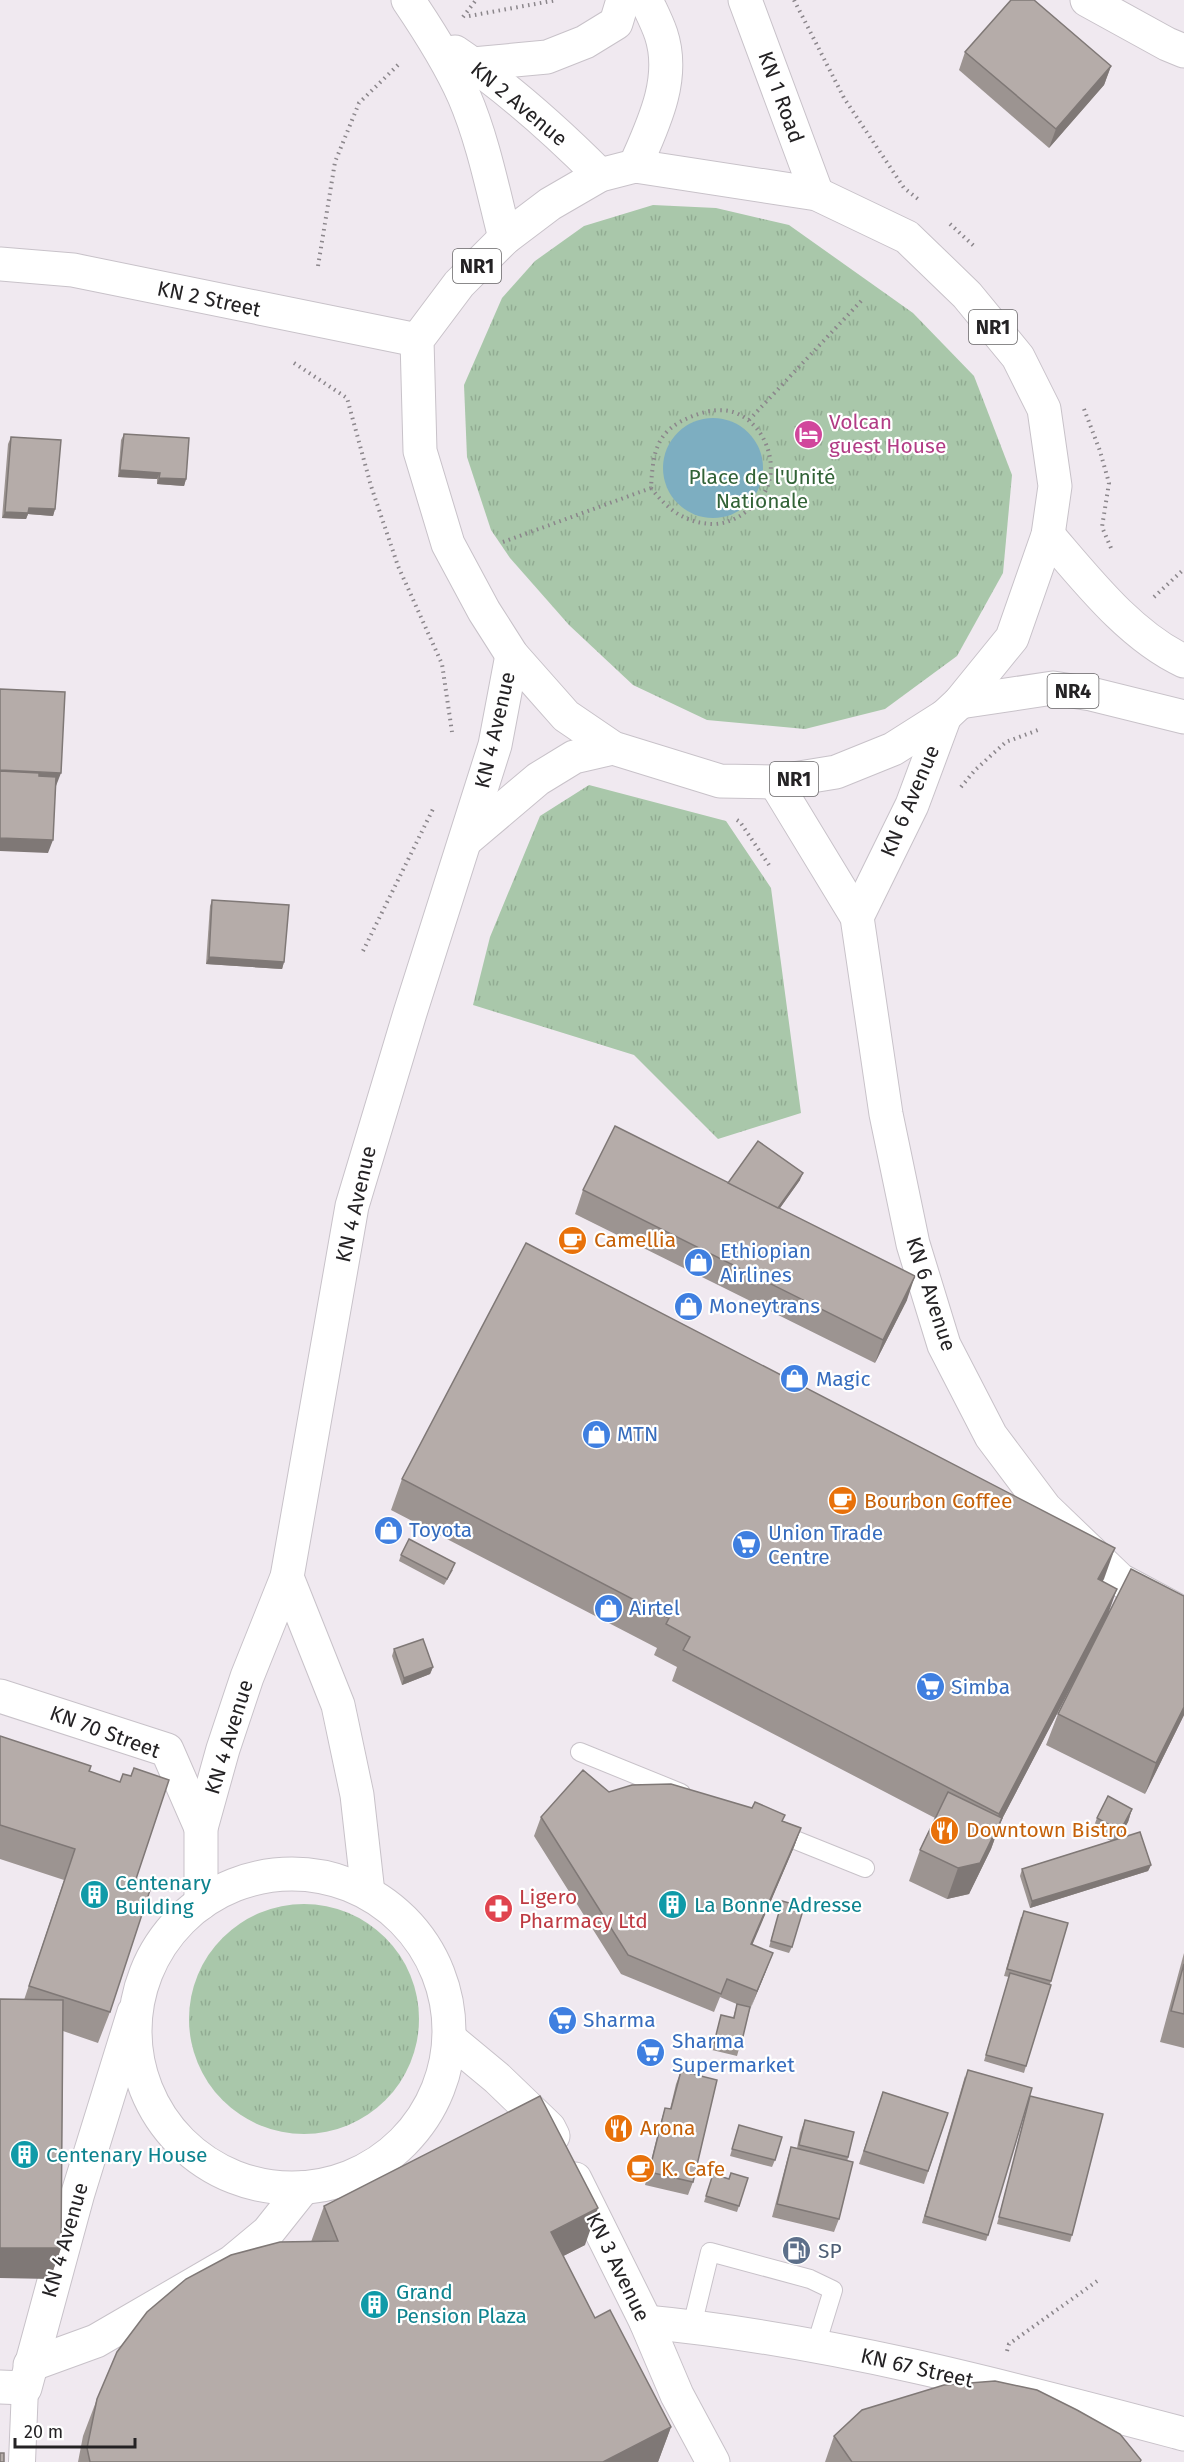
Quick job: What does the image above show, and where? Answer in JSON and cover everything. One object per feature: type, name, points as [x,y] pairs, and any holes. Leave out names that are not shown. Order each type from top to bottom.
[{"type":"main road","name":"KN 2 Avenue","points":[[408,0],[434,38],[464,97],[487,169],[505,237]]},
{"type":"main road","points":[[473,64],[548,57],[585,42],[616,23],[623,0]]},
{"type":"main road","points":[[635,166],[656,121],[666,78],[662,35],[646,0]]},
{"type":"main road","name":"KN 1 Road","points":[[745,0],[817,194]]},
{"type":"main road","points":[[1087,0],[1184,51]]},
{"type":"main road","name":"KN 2 Avenue","points":[[434,38],[473,64],[568,143],[600,175]]},
{"type":"main road","name":"NR1","points":[[635,166],[817,194],[907,237],[967,295],[1018,357],[1044,409],[1055,486],[1048,535],[1012,639],[952,709],[893,749],[836,772],[775,782],[720,781],[613,748],[566,716],[512,655],[484,611],[448,544],[420,451],[417,340],[459,284],[505,237],[550,204],[600,175],[635,166]]},
{"type":"main road","name":"KN 2 Street","points":[[0,264],[73,270],[417,340]]},
{"type":"main road","points":[[1048,535],[1091,585],[1135,628],[1164,652],[1184,661]]},
{"type":"main road","name":"KN 4 Avenue","points":[[201,1903],[201,1828],[223,1749],[247,1677],[287,1577],[352,1206],[495,745],[512,655]]},
{"type":"main road","name":"NR4","points":[[952,709],[1053,688],[1091,694],[1184,717]]},
{"type":"main road","name":"KN 6 Avenue","points":[[857,917],[912,805],[952,709]]},
{"type":"main road","name":"KN 4 Avenue","points":[[466,840],[538,779],[574,757],[613,748]]},
{"type":"main road","name":"KN 6 Avenue","points":[[775,782],[857,917],[885,1114],[913,1244],[944,1345],[991,1436],[1045,1508],[1119,1580],[1184,1614]]},
{"type":"main road","points":[[287,1577],[339,1705],[357,1795],[368,1893]]},
{"type":"main road","name":"KN 70 Street","points":[[0,1696],[166,1750],[201,1828]]},
{"type":"main road","points":[[282,1874],[327,1877],[368,1893],[404,1919],[430,1954],[446,1995],[450,2039],[439,2087],[415,2130],[378,2163],[333,2183],[303,2188],[248,2182],[198,2159],[160,2118],[138,2067],[135,2012],[146,1970],[169,1933],[201,1903],[240,1883],[282,1874]]},
{"type":"main road","name":"KN 4 Avenue","points":[[18,2380],[135,2012]]},
{"type":"main road","name":"KN 3 Avenue","points":[[450,2039],[497,2078],[549,2128],[646,2322],[677,2395],[713,2462]]},
{"type":"main road","points":[[18,2380],[96,2341],[232,2262],[268,2232],[303,2188]]},
{"type":"main road","name":"KN 67 Street","points":[[646,2322],[692,2326],[816,2345],[1051,2398],[1184,2433]]},
{"type":"street","name":"KN 4 Avenue","points":[[18,2380],[22,2462]]},
{"type":"lane","points":[[579,1752],[700,1801]]},
{"type":"lane","points":[[755,1823],[865,1868]]},
{"type":"lane","points":[[692,2326],[710,2252],[810,2278],[833,2290],[816,2345]]},
{"type":"path","points":[[476,0],[462,17],[557,0]]},
{"type":"path","points":[[318,266],[335,162],[359,103],[399,64]]},
{"type":"path","points":[[749,420],[863,299]]},
{"type":"path","points":[[294,363],[347,398],[370,486],[398,566],[442,664],[452,732]]},
{"type":"path","points":[[720,410],[733,412],[749,420],[769,450],[770,483],[760,499],[745,513],[727,523],[704,524],[686,520],[668,508],[651,488],[653,459],[662,435],[678,422],[703,412],[720,410]]},
{"type":"path","points":[[503,542],[651,488]]},
{"type":"path","points":[[1147,603],[1184,569]]},
{"type":"path","points":[[960,788],[975,770],[1006,742],[1039,730]]},
{"type":"path","points":[[363,951],[421,830],[438,801]]},
{"type":"path","points":[[996,2386],[1009,2344],[1100,2279]]},
{"type":"green space","name":"Place de l'Unité Nationale","points":[[653,205],[716,208],[789,225],[913,313],[974,376],[1012,475],[1003,573],[957,656],[885,709],[805,729],[707,720],[633,685],[569,625],[510,558],[491,530],[467,457],[464,385],[502,298],[535,261],[584,226]]},
{"type":"green space","points":[[589,785],[726,821],[771,888],[801,1113],[718,1139],[634,1055],[473,1005],[490,937],[540,816]]},
{"type":"green space","points":[[304,1904],[326,1906],[348,1913],[368,1923],[393,1946],[400,1955],[414,1986],[419,2019],[417,2041],[410,2063],[400,2083],[377,2108],[368,2115],[337,2129],[304,2134],[282,2132],[260,2125],[240,2115],[215,2092],[208,2083],[194,2052],[189,2019],[191,1997],[198,1975],[208,1955],[231,1930],[240,1923],[271,1909]]},
{"type":"water","points":[[713,418],[732,421],[749,432],[760,449],[763,468],[760,487],[749,504],[732,515],[713,518],[694,515],[677,504],[666,487],[663,468],[666,449],[677,432],[694,421]]},
{"type":"building","points":[[1011,0],[1034,0],[1111,66],[1056,129],[965,52]]},
{"type":"building","points":[[124,434],[189,438],[186,479],[159,478],[160,473],[120,470]]},
{"type":"building","points":[[11,437],[61,440],[55,509],[29,508],[28,513],[5,512]]},
{"type":"building","points":[[0,689],[65,692],[61,773],[0,770]]},
{"type":"building","points":[[0,771],[39,773],[39,776],[56,777],[53,840],[0,838]]},
{"type":"building","points":[[212,900],[289,905],[284,962],[209,957]]},
{"type":"building","points":[[615,1126],[915,1276],[883,1340],[583,1190]]},
{"type":"building","points":[[758,1141],[803,1173],[778,1208],[728,1183]]},
{"type":"building","name":"Union Trade Centre","points":[[526,1243],[1115,1548],[1098,1579],[1117,1589],[999,1814],[683,1650],[690,1637],[666,1624],[669,1618],[402,1479]]},
{"type":"building","points":[[409,1539],[455,1563],[447,1579],[401,1555]]},
{"type":"building","points":[[1131,1569],[1184,1596],[1184,1707],[1156,1763],[1058,1714]]},
{"type":"building","points":[[423,1639],[433,1667],[404,1678],[394,1649]]},
{"type":"building","name":"Centenary Building","points":[[0,1736],[91,1766],[89,1771],[120,1782],[123,1774],[131,1776],[134,1768],[169,1780],[136,1879],[152,1884],[110,2012],[29,1986],[75,1849],[0,1825]]},
{"type":"building","name":"La Bonne Adresse","points":[[583,1770],[609,1792],[632,1785],[671,1784],[752,1808],[755,1802],[785,1815],[782,1821],[801,1828],[751,1944],[773,1953],[757,1991],[727,1979],[721,1994],[628,1955],[541,1817]]},
{"type":"building","points":[[948,1792],[1002,1818],[980,1863],[958,1868],[920,1850]]},
{"type":"building","points":[[1108,1796],[1132,1809],[1120,1831],[1097,1818]]},
{"type":"building","points":[[1140,1832],[1151,1865],[1032,1901],[1022,1869]]},
{"type":"building","points":[[782,1901],[804,1907],[792,1947],[771,1941]]},
{"type":"building","points":[[1024,1911],[1068,1923],[1051,1981],[1007,1969]]},
{"type":"building","points":[[1184,1964],[1184,2014],[1171,2011]]},
{"type":"building","points":[[1010,1973],[1051,1985],[1026,2066],[986,2055]]},
{"type":"building","name":"Centenary House","points":[[0,1999],[63,2000],[61,2248],[0,2248]]},
{"type":"building","points":[[737,2004],[750,2007],[740,2049],[714,2043],[721,2015],[734,2018]]},
{"type":"building","points":[[968,2070],[1032,2088],[988,2235],[925,2216]]},
{"type":"building","points":[[681,2071],[717,2080],[693,2182],[649,2172],[665,2108],[671,2109]]},
{"type":"building","points":[[883,2092],[948,2113],[928,2171],[864,2151]]},
{"type":"building","name":"Grand Pension Plaza","points":[[540,2096],[598,2208],[551,2232],[595,2318],[610,2310],[671,2427],[603,2462],[90,2462],[87,2448],[97,2399],[117,2352],[147,2312],[186,2279],[231,2255],[280,2242],[338,2241],[324,2206]]},
{"type":"building","points":[[1030,2096],[1103,2114],[1072,2235],[999,2217]]},
{"type":"building","points":[[805,2120],[854,2132],[848,2157],[799,2145]]},
{"type":"building","points":[[739,2125],[782,2137],[775,2160],[732,2149]]},
{"type":"building","points":[[791,2147],[853,2162],[839,2219],[777,2204]]},
{"type":"building","points":[[731,2173],[748,2178],[739,2206],[706,2196],[713,2174],[729,2179]]},
{"type":"building","points":[[995,2381],[1037,2390],[1120,2434],[1141,2460],[1140,2462],[852,2462],[834,2436],[862,2410],[944,2385]]},
{"type":"building","points":[[0,2453],[4,2453],[4,2462],[0,2462]]},
{"type":"place","name":"Volcan guest House","points":[[808,434]]},
{"type":"place","name":"Camellia","points":[[573,1240]]},
{"type":"place","name":"Ethiopian Airlines","points":[[699,1263]]},
{"type":"place","name":"Moneytrans","points":[[688,1306]]},
{"type":"place","name":"Magic","points":[[795,1379]]},
{"type":"place","name":"MTN","points":[[596,1434]]},
{"type":"place","name":"Bourbon Coffee","points":[[843,1501]]},
{"type":"place","name":"Toyota","points":[[388,1530]]},
{"type":"place","name":"Union Trade Centre","points":[[747,1545]]},
{"type":"place","name":"Airtel","points":[[608,1608]]},
{"type":"place","name":"Simba","points":[[930,1687]]},
{"type":"place","name":"Downtown Bistro","points":[[945,1830]]},
{"type":"place","name":"Centenary Building","points":[[94,1895]]},
{"type":"place","name":"La Bonne Adresse","points":[[673,1905]]},
{"type":"place","name":"Ligero Pharmacy Ltd","points":[[498,1909]]},
{"type":"place","name":"Sharma","points":[[562,2020]]},
{"type":"place","name":"Sharma Supermarket","points":[[651,2053]]},
{"type":"place","name":"Arona","points":[[619,2128]]},
{"type":"place","name":"Centenary House","points":[[25,2155]]},
{"type":"place","name":"K. Cafe","points":[[640,2169]]},
{"type":"place","name":"SP","points":[[797,2251]]},
{"type":"place","name":"Grand Pension Plaza","points":[[375,2304]]}]
